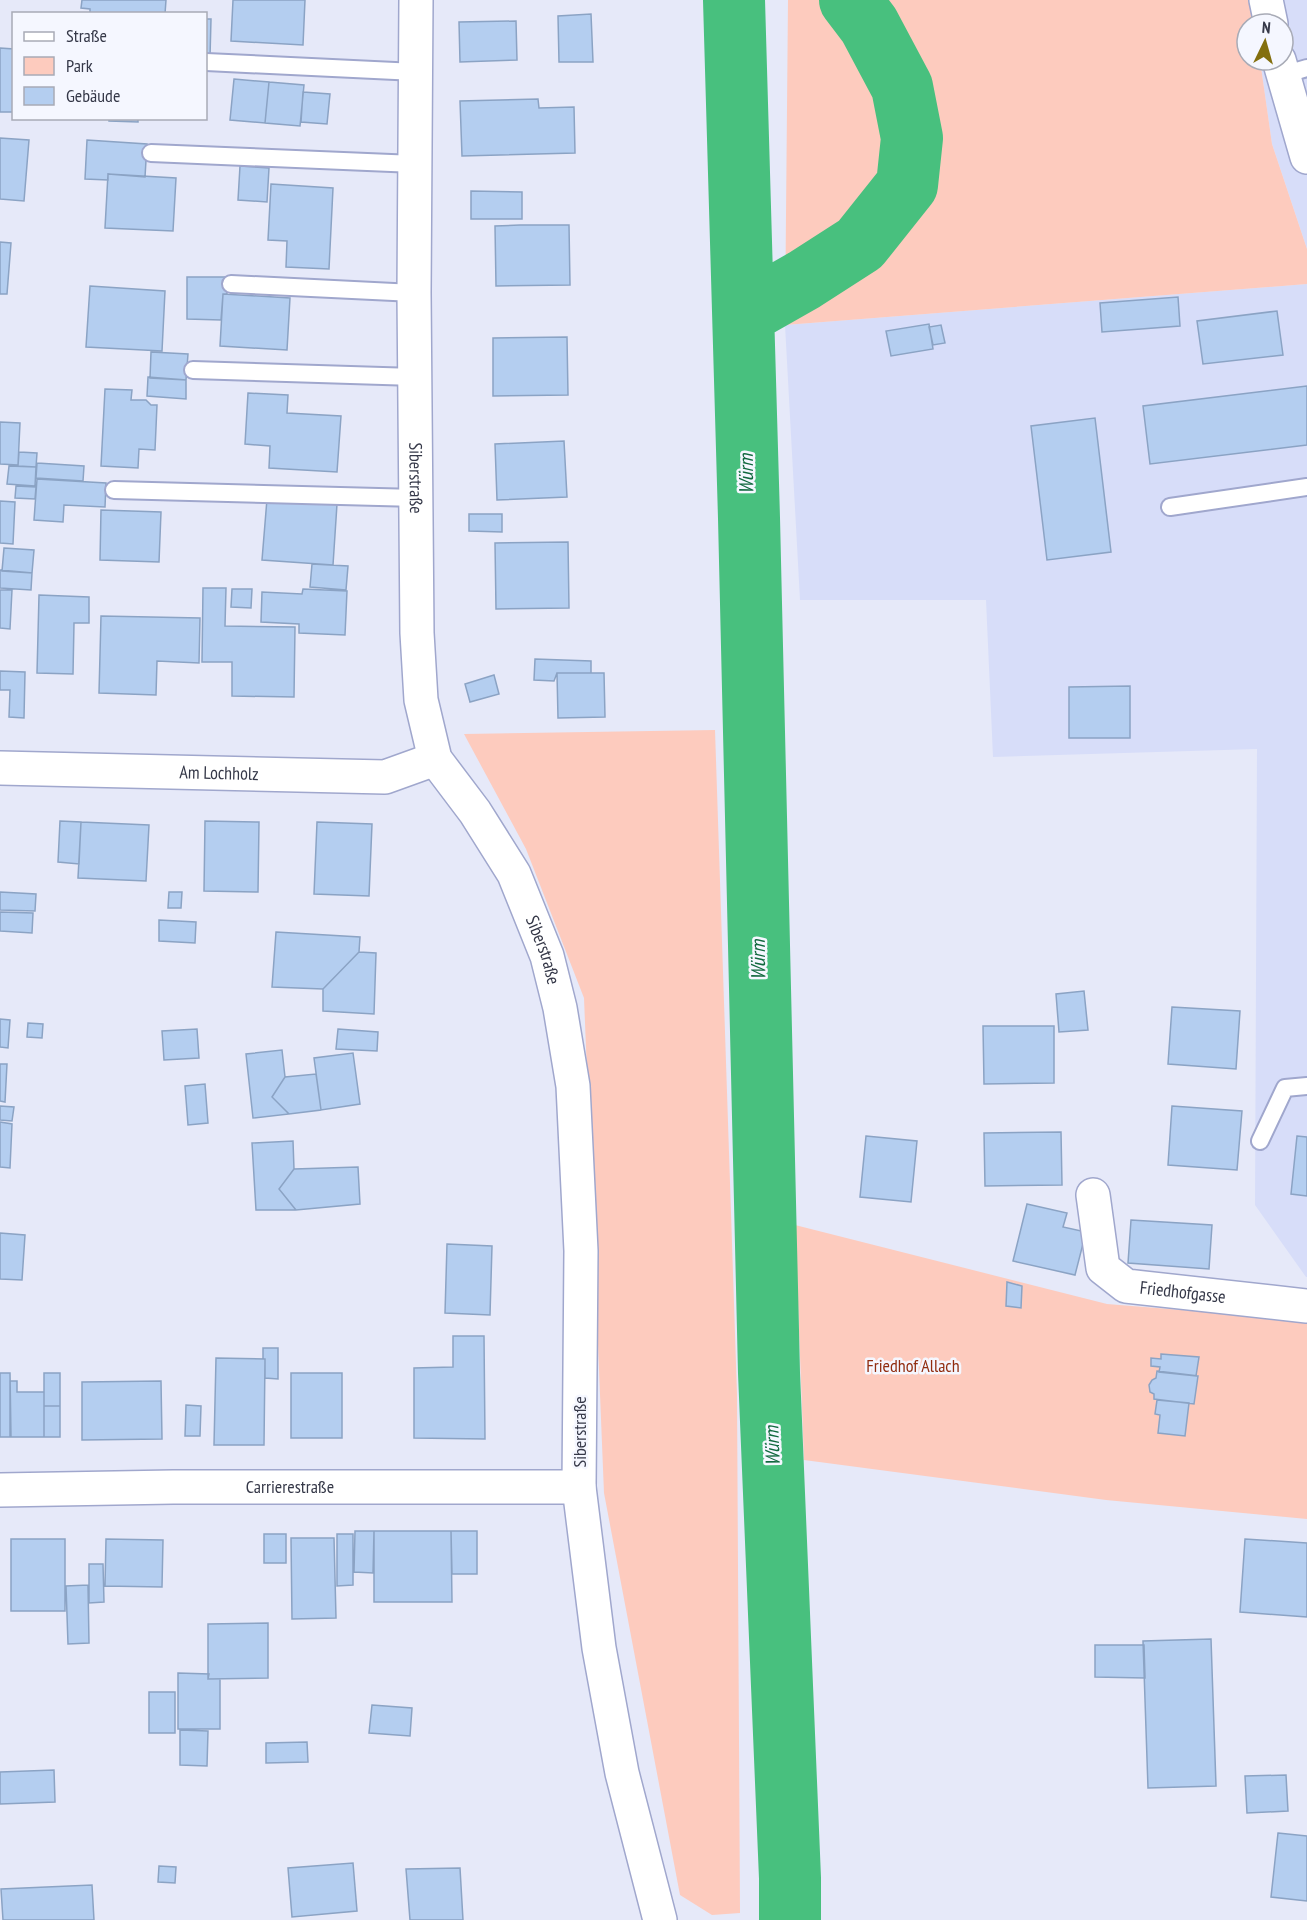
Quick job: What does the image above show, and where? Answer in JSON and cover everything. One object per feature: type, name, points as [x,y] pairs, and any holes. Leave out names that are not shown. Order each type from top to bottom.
[{"type":"street","name":"Siberstraße","points":[[416,0],[414,293],[417,633],[421,700],[435,759],[475,812],[514,874],[547,956],[560,1008],[573,1086],[581,1240],[579,1487],[599,1648],[622,1773],[660,1920]]},
{"type":"street","points":[[1291,72],[1307,157]]},
{"type":"street","name":"Am Lochholz","points":[[0,768],[385,777],[435,759]]},
{"type":"street","name":"Friedhofgasse","points":[[1093,1195],[1103,1268],[1126,1286],[1307,1306]]},
{"type":"street","name":"Carrierestraße","points":[[0,1490],[173,1487],[579,1487]]},
{"type":"lane","points":[[207,62],[416,72]]},
{"type":"lane","points":[[151,153],[415,164]]},
{"type":"lane","points":[[231,284],[414,293]]},
{"type":"lane","points":[[193,370],[415,377]]},
{"type":"lane","points":[[1170,507],[1307,487]]},
{"type":"lane","points":[[114,490],[417,498]]},
{"type":"lane","points":[[1260,1141],[1285,1088],[1307,1086]]},
{"type":"shaded area","points":[[1251,0],[1307,0],[1307,249],[1272,144],[1262,72],[1295,72],[1295,12],[1267,12]]},
{"type":"shaded area","points":[[1307,284],[1306,1277],[1255,1205],[1257,749],[993,757],[986,600],[800,600],[785,325]]},
{"type":"green space","points":[[788,0],[1251,0],[1252,12],[1235,12],[1235,72],[1262,72],[1272,144],[1307,249],[1307,284],[785,325]]},
{"type":"green space","points":[[715,730],[737,1394],[740,1913],[712,1915],[680,1895],[604,1493],[584,998],[526,849],[464,734]]},
{"type":"green space","name":"Friedhof Allach","points":[[795,1225],[1107,1304],[1307,1320],[1307,1519],[1106,1500],[804,1460]]},
{"type":"building","points":[[82,0],[166,0],[165,12],[90,12],[90,9],[81,8]]},
{"type":"building","points":[[233,0],[305,0],[303,45],[231,41]]},
{"type":"building","points":[[591,14],[593,62],[559,62],[558,16]]},
{"type":"building","points":[[207,19],[211,19],[210,57],[207,56]]},
{"type":"building","points":[[516,21],[517,60],[460,62],[459,22]]},
{"type":"building","points":[[0,48],[12,49],[12,112],[0,112]]},
{"type":"building","points":[[234,79],[269,82],[265,123],[230,120]]},
{"type":"building","points":[[269,82],[304,85],[300,126],[265,123]]},
{"type":"building","points":[[303,92],[330,94],[327,124],[301,122]]},
{"type":"building","points":[[538,99],[539,108],[574,107],[575,153],[462,156],[460,101]]},
{"type":"building","points":[[138,120],[138,122],[109,121]]},
{"type":"building","points":[[0,138],[29,140],[24,201],[0,199]]},
{"type":"building","points":[[87,140],[147,144],[145,177],[108,174],[108,180],[85,179]]},
{"type":"building","points":[[240,166],[269,168],[267,202],[238,200]]},
{"type":"building","points":[[108,174],[176,178],[173,231],[105,228]]},
{"type":"building","points":[[271,184],[333,188],[329,269],[286,267],[287,241],[268,240]]},
{"type":"building","points":[[471,191],[522,192],[522,219],[471,219]]},
{"type":"building","points":[[569,225],[570,285],[496,286],[495,226]]},
{"type":"building","points":[[0,242],[11,243],[7,294],[0,294]]},
{"type":"building","points":[[187,277],[227,277],[227,294],[223,294],[221,320],[187,319]]},
{"type":"building","points":[[90,286],[165,291],[162,351],[86,347]]},
{"type":"building","points":[[223,294],[290,298],[287,350],[220,346]]},
{"type":"building","points":[[1178,297],[1180,326],[1102,332],[1100,303]]},
{"type":"building","points":[[1277,311],[1283,355],[1203,364],[1197,321]]},
{"type":"building","points":[[929,324],[933,349],[891,356],[886,331]]},
{"type":"building","points":[[941,325],[945,343],[933,345],[929,327]]},
{"type":"building","points":[[567,337],[568,395],[493,396],[493,338]]},
{"type":"building","points":[[151,352],[188,354],[186,380],[150,378]]},
{"type":"building","points":[[148,377],[186,380],[186,399],[147,396]]},
{"type":"building","points":[[1307,386],[1307,445],[1150,464],[1143,406]]},
{"type":"building","points":[[105,389],[132,390],[131,400],[146,400],[151,405],[157,405],[155,450],[139,449],[138,468],[101,466]]},
{"type":"building","points":[[248,393],[288,395],[287,413],[341,416],[337,472],[269,468],[270,446],[245,444]]},
{"type":"building","points":[[1095,418],[1111,552],[1047,560],[1031,426]]},
{"type":"building","points":[[0,422],[20,423],[18,465],[0,464]]},
{"type":"building","points":[[564,441],[567,497],[497,500],[495,444]]},
{"type":"building","points":[[19,452],[37,453],[36,467],[18,466]]},
{"type":"building","points":[[37,463],[84,466],[83,481],[36,478]]},
{"type":"building","points":[[9,466],[36,467],[35,486],[7,484]]},
{"type":"building","points":[[37,479],[106,483],[105,507],[64,505],[63,522],[34,520]]},
{"type":"building","points":[[16,486],[36,487],[35,499],[15,498]]},
{"type":"building","points":[[267,499],[337,504],[333,565],[262,560]]},
{"type":"building","points":[[0,501],[15,502],[13,544],[0,543]]},
{"type":"building","points":[[101,510],[161,512],[159,562],[100,560]]},
{"type":"building","points":[[469,514],[502,514],[502,532],[469,531]]},
{"type":"building","points":[[568,542],[569,608],[496,609],[495,543]]},
{"type":"building","points":[[4,548],[34,550],[32,573],[2,571]]},
{"type":"building","points":[[312,564],[348,566],[346,590],[310,587]]},
{"type":"building","points":[[0,570],[32,573],[31,590],[0,588]]},
{"type":"building","points":[[203,588],[226,588],[225,626],[295,627],[294,697],[232,696],[232,662],[202,662]]},
{"type":"building","points":[[232,589],[252,589],[251,608],[231,607]]},
{"type":"building","points":[[303,589],[347,591],[345,635],[299,633],[299,624],[261,622],[262,592],[302,594]]},
{"type":"building","points":[[0,590],[12,590],[10,629],[0,628]]},
{"type":"building","points":[[39,595],[89,597],[89,623],[74,623],[73,674],[37,673]]},
{"type":"building","points":[[101,616],[200,618],[199,663],[157,661],[156,695],[99,693]]},
{"type":"building","points":[[535,659],[591,661],[591,673],[557,673],[554,681],[534,680]]},
{"type":"building","points":[[0,671],[25,672],[24,718],[9,717],[10,690],[0,690]]},
{"type":"building","points":[[557,673],[604,673],[605,717],[558,718]]},
{"type":"building","points":[[494,675],[499,694],[470,702],[465,684]]},
{"type":"building","points":[[1130,686],[1130,738],[1069,738],[1069,687]]},
{"type":"building","points":[[60,821],[81,822],[79,864],[58,862]]},
{"type":"building","points":[[205,821],[259,822],[258,892],[204,891]]},
{"type":"building","points":[[81,822],[149,825],[146,881],[78,878]]},
{"type":"building","points":[[317,822],[372,824],[369,896],[314,894]]},
{"type":"building","points":[[0,892],[36,894],[35,911],[0,910]]},
{"type":"building","points":[[169,892],[182,892],[181,908],[168,908]]},
{"type":"building","points":[[0,912],[33,913],[32,933],[0,931]]},
{"type":"building","points":[[159,920],[196,922],[195,943],[159,941]]},
{"type":"building","points":[[276,932],[360,937],[359,952],[323,989],[272,987]]},
{"type":"building","points":[[359,952],[376,953],[374,1014],[323,1011],[323,989]]},
{"type":"building","points":[[1084,991],[1088,1030],[1059,1032],[1056,994]]},
{"type":"building","points":[[1172,1007],[1240,1011],[1236,1069],[1168,1064]]},
{"type":"building","points":[[0,1019],[10,1020],[8,1048],[0,1047]]},
{"type":"building","points":[[28,1023],[43,1024],[42,1038],[27,1037]]},
{"type":"building","points":[[983,1026],[1054,1026],[1054,1083],[984,1084]]},
{"type":"building","points":[[197,1029],[199,1058],[164,1060],[162,1031]]},
{"type":"building","points":[[338,1029],[378,1032],[377,1051],[336,1049]]},
{"type":"building","points":[[282,1050],[285,1077],[272,1097],[289,1114],[253,1118],[246,1054]]},
{"type":"building","points":[[353,1053],[360,1104],[321,1110],[314,1058]]},
{"type":"building","points":[[0,1064],[7,1064],[5,1102],[0,1101]]},
{"type":"building","points":[[316,1074],[321,1110],[289,1114],[272,1097],[285,1077]]},
{"type":"building","points":[[205,1084],[208,1123],[188,1125],[185,1086]]},
{"type":"building","points":[[0,1106],[14,1107],[12,1121],[0,1120]]},
{"type":"building","points":[[1172,1106],[1242,1111],[1237,1170],[1168,1165]]},
{"type":"building","points":[[0,1122],[12,1124],[10,1168],[0,1167]]},
{"type":"building","points":[[1061,1132],[1062,1185],[985,1186],[984,1133]]},
{"type":"building","points":[[866,1136],[917,1141],[911,1202],[860,1197]]},
{"type":"building","points":[[1297,1136],[1307,1137],[1307,1196],[1291,1194]]},
{"type":"building","points":[[293,1141],[294,1169],[279,1189],[296,1210],[256,1210],[252,1143]]},
{"type":"building","points":[[358,1167],[360,1204],[296,1210],[279,1189],[294,1169]]},
{"type":"building","points":[[1027,1204],[1067,1213],[1063,1227],[1086,1232],[1075,1275],[1013,1261]]},
{"type":"building","points":[[1131,1220],[1212,1225],[1209,1269],[1128,1263]]},
{"type":"building","points":[[0,1233],[25,1235],[22,1280],[0,1279]]},
{"type":"building","points":[[447,1244],[492,1246],[490,1315],[445,1313]]},
{"type":"building","points":[[1007,1282],[1022,1286],[1021,1308],[1006,1306]]},
{"type":"building","points":[[453,1336],[484,1336],[485,1439],[414,1438],[414,1368],[453,1367]]},
{"type":"building","points":[[263,1348],[278,1348],[278,1379],[265,1378]]},
{"type":"building","points":[[1161,1354],[1199,1357],[1196,1376],[1159,1372],[1160,1367],[1151,1366],[1151,1358],[1161,1359]]},
{"type":"building","points":[[216,1358],[265,1359],[264,1445],[214,1445]]},
{"type":"building","points":[[1157,1371],[1198,1376],[1194,1404],[1154,1399],[1149,1385],[1156,1378]]},
{"type":"building","points":[[0,1373],[10,1373],[11,1437],[0,1437]]},
{"type":"building","points":[[44,1373],[60,1373],[60,1406],[44,1406]]},
{"type":"building","points":[[291,1373],[342,1373],[342,1438],[291,1438]]},
{"type":"building","points":[[10,1381],[17,1381],[17,1392],[44,1392],[44,1437],[10,1437]]},
{"type":"building","points":[[161,1381],[162,1439],[82,1440],[82,1382]]},
{"type":"building","points":[[1157,1400],[1189,1403],[1185,1436],[1158,1433],[1160,1415],[1155,1414]]},
{"type":"building","points":[[186,1405],[201,1406],[200,1436],[185,1436]]},
{"type":"building","points":[[44,1406],[60,1406],[60,1437],[44,1437]]},
{"type":"building","points":[[355,1531],[374,1531],[373,1573],[354,1572]]},
{"type":"building","points":[[374,1531],[451,1531],[452,1602],[374,1602]]},
{"type":"building","points":[[451,1531],[477,1531],[477,1574],[452,1574]]},
{"type":"building","points":[[264,1534],[286,1534],[286,1563],[264,1563]]},
{"type":"building","points":[[337,1534],[353,1534],[353,1585],[337,1586]]},
{"type":"building","points":[[291,1538],[334,1538],[336,1618],[292,1619]]},
{"type":"building","points":[[11,1539],[65,1539],[65,1611],[11,1611]]},
{"type":"building","points":[[106,1539],[163,1540],[162,1587],[105,1586]]},
{"type":"building","points":[[1245,1539],[1307,1543],[1307,1617],[1240,1612]]},
{"type":"building","points":[[89,1564],[103,1564],[104,1602],[89,1603]]},
{"type":"building","points":[[88,1585],[89,1643],[68,1644],[66,1586]]},
{"type":"building","points":[[268,1623],[268,1678],[208,1679],[208,1624]]},
{"type":"building","points":[[1211,1639],[1216,1786],[1148,1788],[1143,1641]]},
{"type":"building","points":[[1095,1645],[1144,1645],[1145,1678],[1095,1677]]},
{"type":"building","points":[[178,1673],[209,1674],[208,1679],[220,1679],[220,1729],[178,1729]]},
{"type":"building","points":[[149,1692],[175,1692],[175,1733],[149,1733]]},
{"type":"building","points":[[372,1705],[412,1708],[410,1736],[369,1733]]},
{"type":"building","points":[[180,1730],[208,1731],[207,1766],[180,1765]]},
{"type":"building","points":[[307,1742],[308,1762],[266,1763],[266,1743]]},
{"type":"building","points":[[54,1770],[55,1802],[0,1804],[0,1772]]},
{"type":"building","points":[[1286,1775],[1288,1811],[1247,1813],[1245,1776]]},
{"type":"building","points":[[1278,1833],[1307,1836],[1307,1901],[1271,1897]]},
{"type":"building","points":[[353,1863],[357,1911],[292,1917],[288,1868]]},
{"type":"building","points":[[159,1866],[176,1867],[175,1883],[158,1882]]},
{"type":"building","points":[[460,1868],[463,1920],[410,1920],[406,1869]]},
{"type":"building","points":[[92,1885],[94,1920],[3,1920],[1,1889]]},
{"type":"waterway","name":"Würm","points":[[734,0],[769,1373],[790,1920]]},
{"type":"waterway","points":[[744,314],[804,280],[860,244],[907,185],[912,138],[902,87],[869,25],[850,0]]}]
